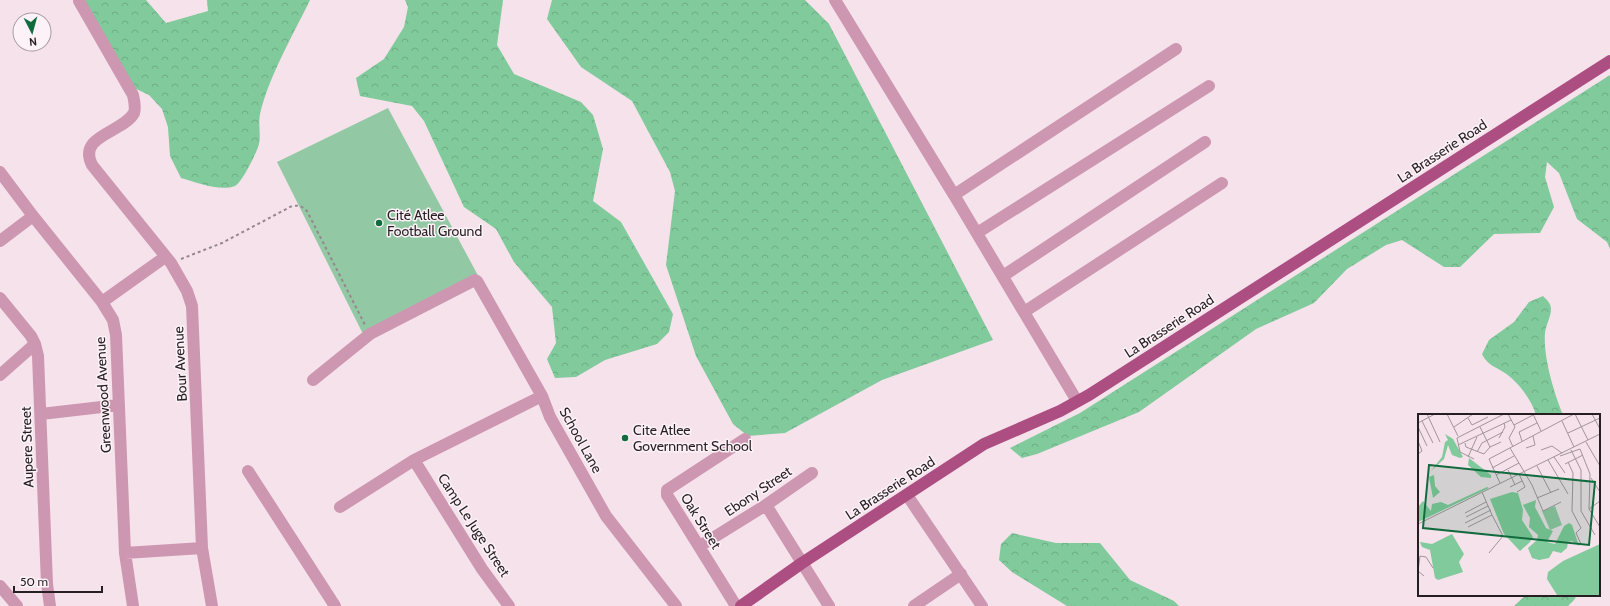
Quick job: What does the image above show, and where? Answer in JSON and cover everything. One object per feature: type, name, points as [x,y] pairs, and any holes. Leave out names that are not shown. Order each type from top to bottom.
[{"type":"main road","name":"La Brasserie Road","points":[[741,606],[802,563],[984,444],[1077,402],[1610,61]]},
{"type":"street","points":[[835,0],[1003,276],[1077,402]]},
{"type":"street","name":"Bour Avenue","points":[[79,1],[133,95],[135,104],[134,112],[128,119],[93,143],[88,153],[92,165],[168,260],[187,291],[192,306],[202,548],[212,606]]},
{"type":"street","points":[[954,195],[1176,49]]},
{"type":"street","points":[[977,233],[1209,86]]},
{"type":"street","points":[[1003,276],[1205,142]]},
{"type":"street","name":"Greenwood Avenue","points":[[0,172],[102,302],[113,320],[116,335],[125,553],[133,606]]},
{"type":"street","points":[[1024,312],[1222,183]]},
{"type":"street","points":[[0,241],[33,216]]},
{"type":"street","points":[[102,302],[168,260]]},
{"type":"street","name":"School Lane","points":[[370,334],[475,280],[478,281],[542,396],[550,417],[606,516],[676,606]]},
{"type":"street","name":"Aupere Street","points":[[0,298],[31,336],[35,344],[39,369],[47,584],[50,606]]},
{"type":"street","points":[[313,380],[370,334]]},
{"type":"street","points":[[0,375],[35,344]]},
{"type":"street","points":[[340,508],[414,460],[542,396]]},
{"type":"street","points":[[41,414],[119,405]]},
{"type":"street","name":"Oak Street","points":[[736,606],[667,495],[667,490],[745,439]]},
{"type":"street","name":"Camp Le Juge Street","points":[[414,460],[482,569],[509,606]]},
{"type":"street","points":[[248,471],[335,606]]},
{"type":"street","name":"Ebony Street","points":[[700,546],[766,505],[812,473]]},
{"type":"street","points":[[907,495],[982,606]]},
{"type":"street","points":[[766,505],[830,606]]},
{"type":"street","points":[[125,553],[202,548]]},
{"type":"street","points":[[914,606],[960,574]]},
{"type":"street","points":[[0,586],[17,606]]},
{"type":"path","points":[[168,260],[222,243],[292,206],[303,206],[307,211],[370,334]]},
{"type":"green space","points":[[82,0],[146,0],[166,23],[208,11],[207,0],[310,0],[269,85],[260,114],[259,144],[249,167],[238,184],[229,188],[222,188],[200,184],[181,178],[170,156],[168,127],[162,109],[149,95],[132,87]]},
{"type":"green space","points":[[405,0],[503,0],[497,45],[514,74],[581,102],[593,115],[603,149],[593,201],[621,222],[673,314],[669,332],[657,344],[605,360],[576,377],[555,378],[547,359],[556,343],[552,307],[514,262],[496,229],[464,207],[424,121],[412,106],[360,96],[356,78],[384,59],[404,27],[408,7]]},
{"type":"green space","points":[[552,0],[805,0],[829,24],[993,340],[882,380],[785,433],[748,436],[733,424],[696,356],[666,265],[675,191],[670,172],[632,101],[581,67],[547,19]]},
{"type":"green space","points":[[1610,75],[1610,249],[1607,242],[1577,219],[1559,173],[1547,162],[1545,177],[1554,207],[1540,233],[1494,234],[1460,267],[1444,267],[1402,240],[1386,245],[1347,269],[1314,303],[1256,329],[1139,412],[1037,454],[1022,458],[1010,448],[1080,413]]},
{"type":"green space","name":"Cité Atlee Football Ground","points":[[388,108],[482,283],[364,336],[277,162]]},
{"type":"green space","points":[[1543,296],[1551,307],[1545,333],[1547,364],[1563,414],[1536,414],[1528,397],[1519,386],[1505,373],[1489,363],[1482,354],[1489,340],[1514,322],[1529,302]]},
{"type":"green space","points":[[1012,533],[1056,543],[1100,543],[1130,580],[1174,601],[1179,606],[1067,606],[1012,572],[999,560],[1001,544]]},
{"type":"green space","points":[[1525,596],[1576,596],[1568,606],[1514,606]]},
{"type":"place","name":"Cité Atlee Football Ground","points":[[379,223]]},
{"type":"place","name":"Cite Atlee Government School","points":[[625,438]]}]
